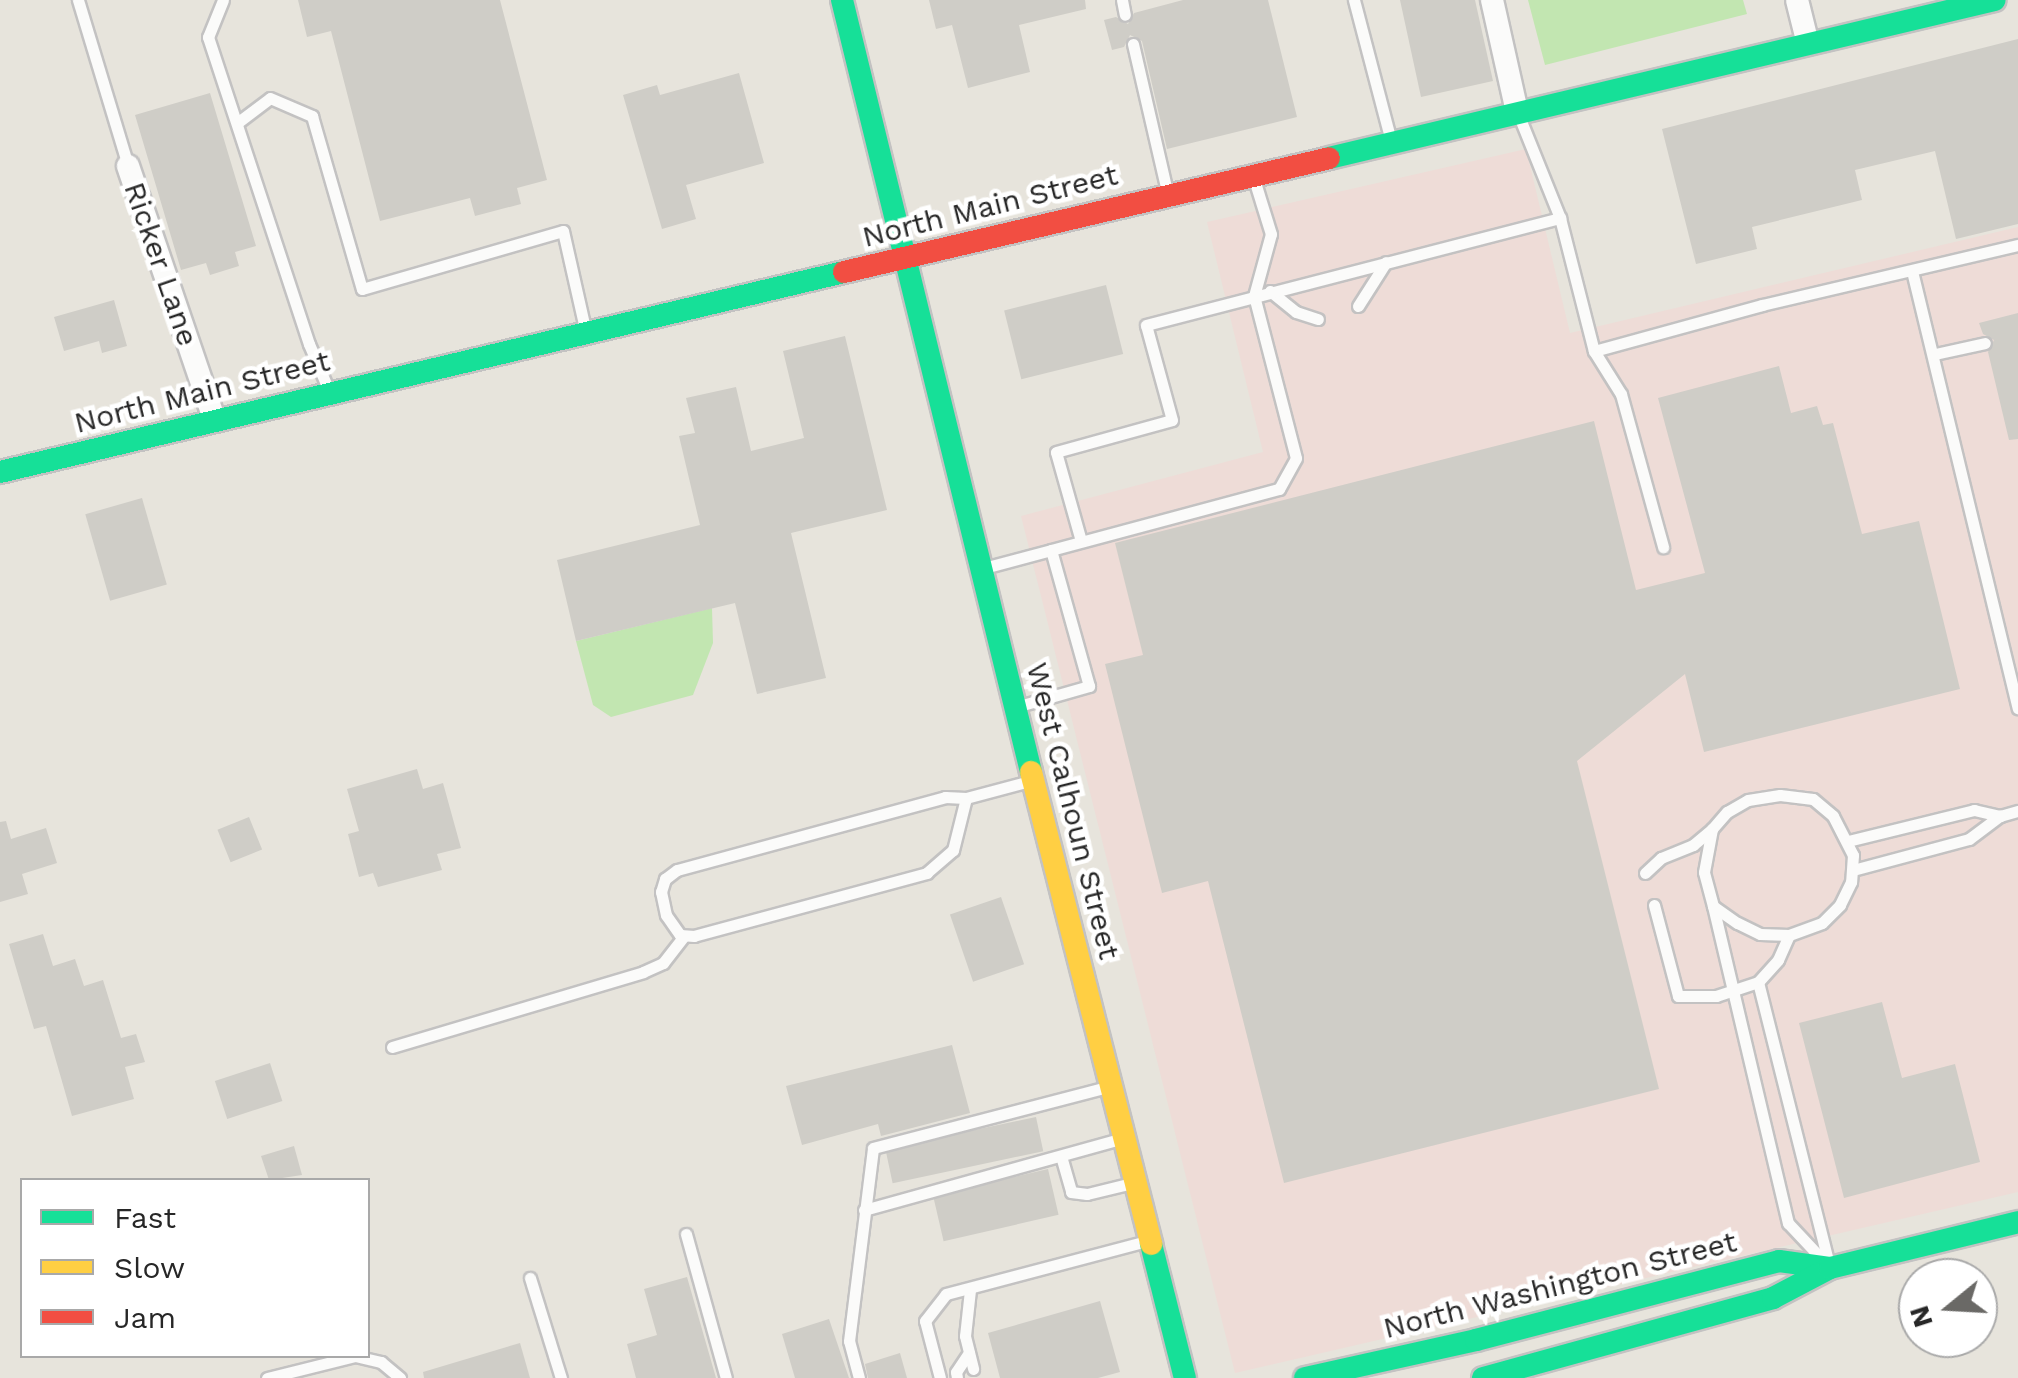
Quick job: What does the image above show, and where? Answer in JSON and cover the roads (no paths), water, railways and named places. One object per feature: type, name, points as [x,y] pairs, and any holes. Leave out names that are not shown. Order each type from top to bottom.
[{"type":"main road","name":"West Calhoun Street","points":[[842,0],[1014,707],[1185,1378]]},
{"type":"main road","name":"North Main Street","points":[[0,472],[329,391],[904,260],[1994,0]]},
{"type":"main road","name":"North Washington Street","points":[[1483,1378],[1773,1298],[1830,1268],[2018,1222]]},
{"type":"main road","name":"North Washington Street","points":[[1305,1378],[1476,1340],[1779,1260],[1830,1268]]},
{"type":"street","points":[[1492,0],[1517,112]]},
{"type":"street","points":[[1798,0],[1808,44]]},
{"type":"street","name":"Ricker Lane","points":[[128,166],[214,419]]},
{"type":"lane","points":[[78,0],[128,166]]},
{"type":"lane","points":[[223,0],[208,38],[309,344],[329,391]]},
{"type":"lane","points":[[1122,0],[1126,15]]},
{"type":"lane","points":[[1354,0],[1391,141]]},
{"type":"lane","points":[[1132,44],[1168,194]]},
{"type":"lane","points":[[237,124],[270,98],[312,116],[362,289],[563,231],[586,334]]},
{"type":"lane","points":[[1517,112],[1560,218],[1594,351],[1621,394],[1663,547]]},
{"type":"lane","points":[[980,569],[1279,490],[1296,458],[1254,296],[1271,234],[1253,175]]},
{"type":"lane","points":[[1081,541],[1056,452],[1172,420],[1146,326],[1560,218]]},
{"type":"lane","points":[[1594,351],[2018,245]]},
{"type":"lane","points":[[1358,306],[1386,262]]},
{"type":"lane","points":[[1912,270],[2018,708]]},
{"type":"lane","points":[[1270,291],[1296,312],[1318,318]]},
{"type":"lane","points":[[1935,354],[1985,343]]},
{"type":"lane","points":[[1014,707],[1089,686],[1050,550]]},
{"type":"lane","points":[[684,936],[672,928],[661,892],[666,879],[677,870],[945,797],[966,798],[1034,780]]},
{"type":"lane","points":[[1644,872],[1660,858],[1693,846],[1727,812],[1748,800],[1780,795],[1813,799],[1833,816],[1848,840],[1854,870],[1840,905],[1822,924],[1789,935],[1760,934],[1713,906]]},
{"type":"lane","points":[[392,1047],[643,972],[663,963],[684,936],[927,873],[952,850],[966,798]]},
{"type":"lane","points":[[1848,840],[1974,810],[2000,816]]},
{"type":"lane","points":[[1854,870],[1969,838],[2000,816],[2018,811]]},
{"type":"lane","points":[[1712,829],[1704,872],[1788,1223],[1830,1268]]},
{"type":"lane","points":[[1654,905],[1678,996],[1716,996],[1758,982],[1778,960],[1789,935]]},
{"type":"lane","points":[[1758,982],[1830,1268]]},
{"type":"lane","points":[[859,1378],[848,1341],[873,1148],[1112,1086]]},
{"type":"lane","points":[[864,1210],[1125,1138]]},
{"type":"lane","points":[[1060,1156],[1071,1192],[1087,1194],[1136,1182]]},
{"type":"lane","points":[[686,1234],[726,1378]]},
{"type":"lane","points":[[940,1378],[924,1321],[946,1294],[1151,1240]]},
{"type":"lane","points":[[530,1278],[561,1378]]},
{"type":"lane","points":[[970,1290],[965,1336],[974,1369]]},
{"type":"lane","points":[[957,1378],[956,1372],[969,1353]]},
{"type":"lane","points":[[267,1378],[347,1358]]},
{"type":"lane","points":[[364,1358],[381,1362],[400,1378]]}]
